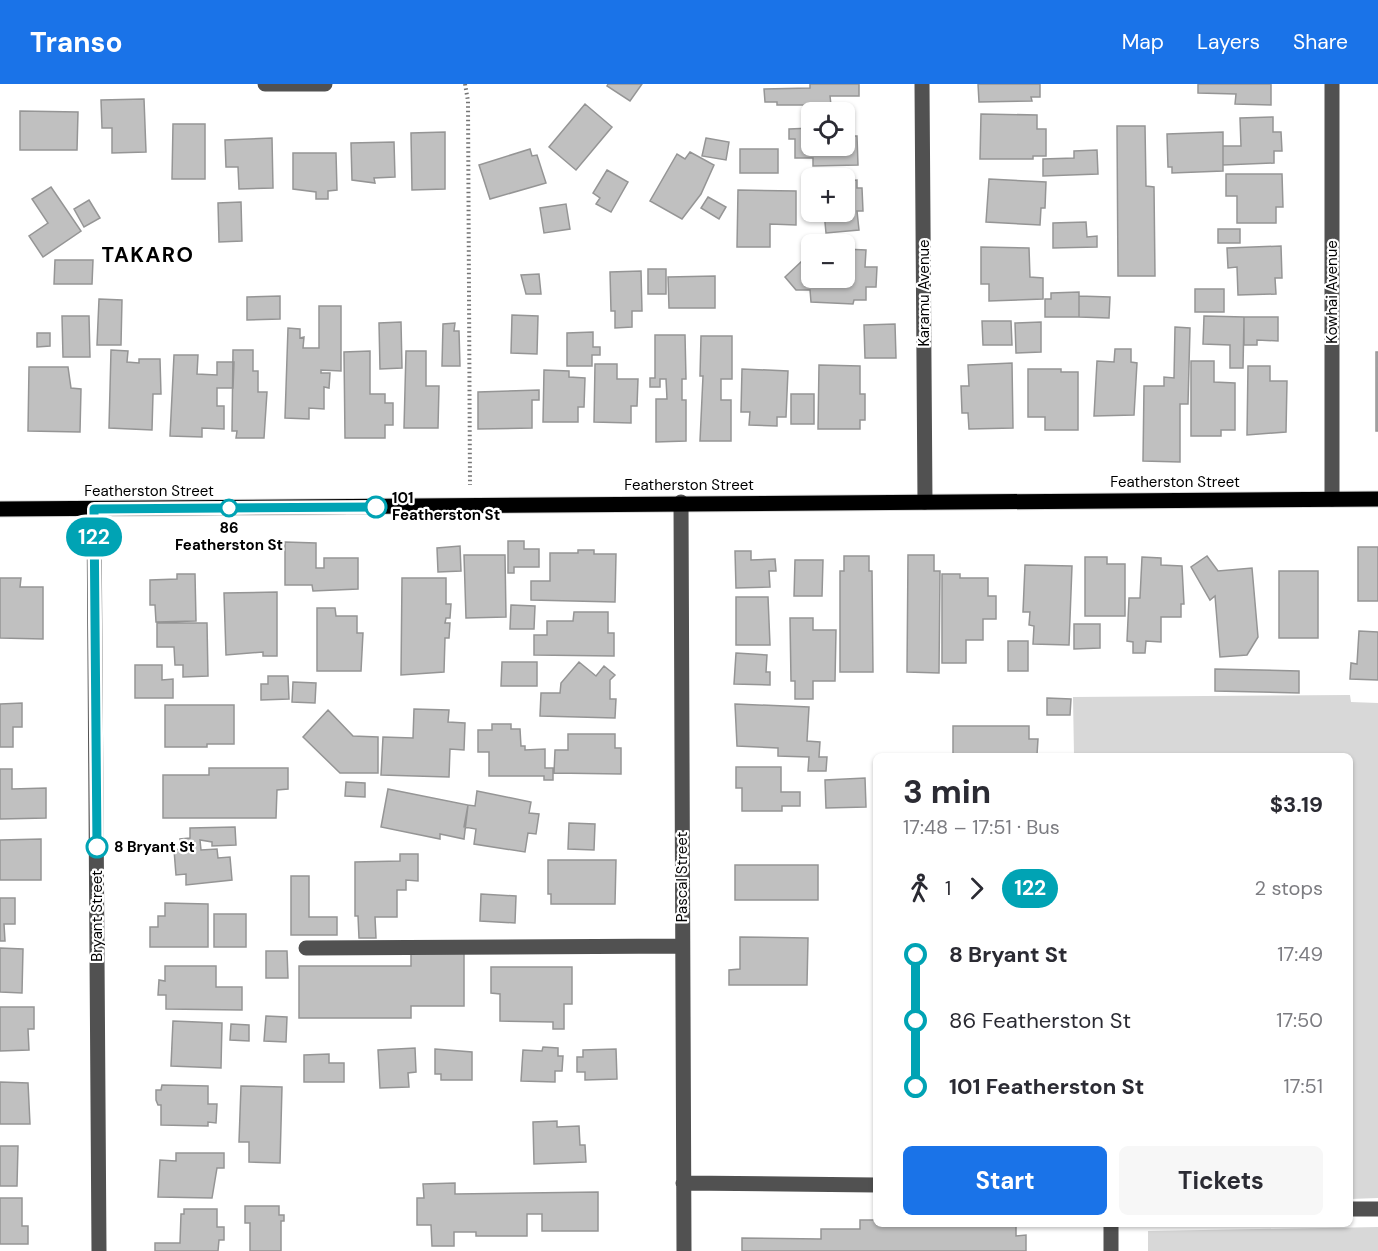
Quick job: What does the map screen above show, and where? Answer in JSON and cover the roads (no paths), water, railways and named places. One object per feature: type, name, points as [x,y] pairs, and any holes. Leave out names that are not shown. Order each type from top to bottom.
[{"type":"main road","name":"Featherston Street","points":[[0,509],[470,506],[681,502],[1378,499]]},
{"type":"street","points":[[265,84],[325,84]]},
{"type":"street","name":"Karamu Avenue","points":[[922,84],[925,502]]},
{"type":"street","name":"Kowhai Avenue","points":[[1332,84],[1332,499]]},
{"type":"street","name":"Pascal Street","points":[[681,502],[684,1251]]},
{"type":"street","name":"Bryant Street","points":[[94,509],[99,1251]]},
{"type":"street","points":[[306,948],[682,946]]},
{"type":"street","points":[[683,1184],[873,1185]]},
{"type":"street","points":[[1353,1209],[1378,1209]]},
{"type":"street","points":[[1111,1227],[1111,1251]]},
{"type":"place","name":"101 Featherston St","points":[[376,507]]},
{"type":"place","name":"86 Featherston St","points":[[229,508]]},
{"type":"place","name":"8 Bryant St","points":[[97,847]]},
{"type":"district","name":"TAKARO","points":[[148,255]]}]
